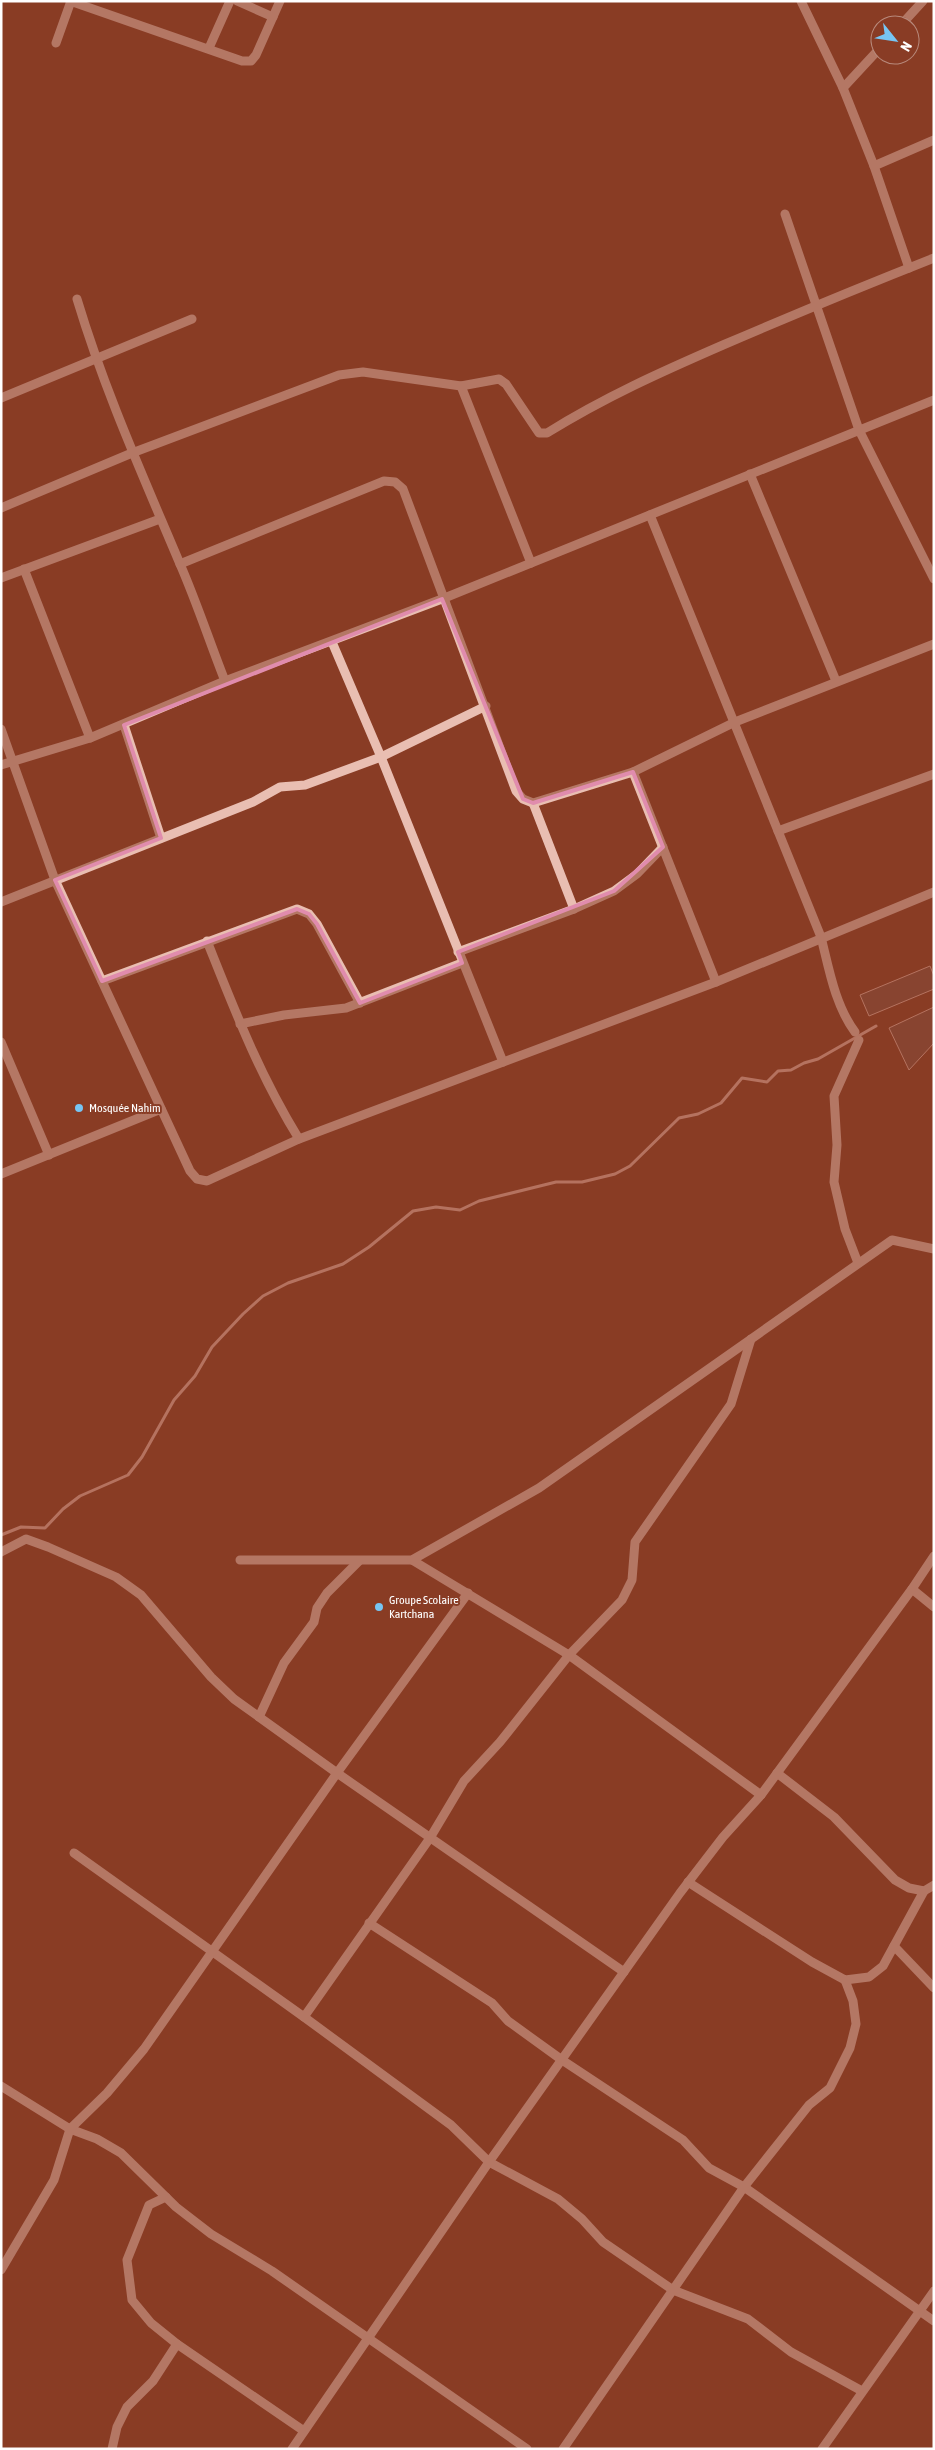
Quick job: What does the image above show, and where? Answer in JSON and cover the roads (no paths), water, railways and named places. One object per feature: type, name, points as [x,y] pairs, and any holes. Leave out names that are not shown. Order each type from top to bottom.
[{"type":"street","points":[[56,43],[71,1],[242,61],[251,61],[256,55],[280,1]]},
{"type":"street","points":[[209,48],[230,1]]},
{"type":"street","points":[[237,1],[273,17]]},
{"type":"street","points":[[801,1],[843,88],[874,166],[909,268]]},
{"type":"street","points":[[910,15],[923,1]]},
{"type":"street","points":[[843,88],[870,59]]},
{"type":"street","points":[[874,166],[934,140]]},
{"type":"street","points":[[785,214],[859,430],[934,579]]},
{"type":"street","points":[[1,508],[132,453],[339,375],[363,372],[461,386],[502,380],[531,424],[539,433],[547,433],[613,394],[815,305],[934,258]]},
{"type":"street","points":[[77,299],[95,360],[132,453],[180,564],[225,682]]},
{"type":"street","points":[[1,398],[192,319]]},
{"type":"street","points":[[461,386],[531,562]]},
{"type":"street","points":[[1,765],[90,738],[124,725],[225,682],[442,599],[934,400]]},
{"type":"street","points":[[750,474],[836,681]]},
{"type":"street","points":[[180,564],[384,481],[395,482],[403,489],[442,599],[486,706],[516,791],[523,799],[533,803],[632,772],[735,722],[934,644]]},
{"type":"street","points":[[650,515],[821,937],[831,979],[846,1019],[857,1036],[834,1096],[837,1144],[834,1182],[845,1229],[858,1263]]},
{"type":"street","points":[[1,578],[160,519]]},
{"type":"street","points":[[24,569],[90,738]]},
{"type":"street","points":[[332,642],[381,757],[502,1062]]},
{"type":"street","points":[[1,902],[253,802],[280,787],[305,785],[381,757],[486,706]]},
{"type":"street","points":[[124,725],[161,838]]},
{"type":"street","points":[[1,729],[14,760],[55,880],[190,1172],[197,1179],[207,1181],[299,1139],[716,982],[821,937],[934,892]]},
{"type":"street","points":[[632,772],[716,982]]},
{"type":"street","points":[[778,831],[934,774]]},
{"type":"street","points":[[533,803],[574,909]]},
{"type":"street","points":[[458,952],[574,909],[614,891],[637,874],[663,847]]},
{"type":"street","points":[[102,981],[206,941],[297,909],[309,914],[317,924],[360,1003]]},
{"type":"street","points":[[206,941],[254,1058],[279,1107],[299,1139]]},
{"type":"street","points":[[240,1024],[284,1014],[346,1008],[462,963]]},
{"type":"street","points":[[2,1048],[49,1155]]},
{"type":"street","points":[[1,1174],[161,1109]]},
{"type":"street","points":[[240,1560],[412,1560],[539,1488],[892,1240],[934,1249]]},
{"type":"street","points":[[304,2017],[430,1838],[464,1781],[500,1742],[570,1655],[622,1600],[632,1580],[635,1542],[731,1404],[751,1339]]},
{"type":"street","points":[[1,1552],[26,1539],[116,1577],[141,1595],[211,1677],[234,1699],[337,1773],[624,1972]]},
{"type":"street","points":[[295,2448],[304,2431],[489,2162],[688,1882],[723,1837],[761,1795],[912,1589],[934,1556]]},
{"type":"street","points":[[412,1560],[570,1655],[761,1795]]},
{"type":"street","points":[[259,1717],[284,1663],[314,1622],[317,1608],[327,1593],[359,1561]]},
{"type":"street","points":[[912,1589],[934,1607]]},
{"type":"street","points":[[1,2270],[54,2180],[70,2129],[107,2093],[144,2049],[337,1773],[468,1593]]},
{"type":"street","points":[[777,1773],[834,1817],[896,1880],[909,1888],[924,1891]]},
{"type":"street","points":[[74,1854],[304,2017],[451,2125],[489,2162],[558,2199],[582,2219],[603,2242],[673,2290],[748,2320],[791,2352],[862,2391]]},
{"type":"street","points":[[688,1882],[812,1962],[844,1980],[869,1977],[883,1966],[924,1891],[934,1885]]},
{"type":"street","points":[[369,1923],[492,2003],[508,2021],[562,2060],[683,2140],[709,2168],[744,2187],[934,2321]]},
{"type":"street","points":[[894,1946],[934,1988]]},
{"type":"street","points":[[563,2449],[744,2187],[809,2105],[830,2088],[850,2048],[856,2024],[853,2001],[844,1980]]},
{"type":"street","points":[[1,2086],[70,2129],[97,2139],[121,2153],[166,2197],[211,2234],[272,2271],[527,2449]]},
{"type":"street","points":[[166,2197],[149,2205],[127,2260],[127,2274],[132,2300],[151,2323],[177,2344],[304,2431]]},
{"type":"street","points":[[822,2449],[934,2291]]},
{"type":"street","points":[[112,2449],[117,2427],[127,2407],[153,2381],[177,2344]]},
{"type":"waterway","points":[[1,1535],[21,1527],[45,1528],[63,1509],[80,1496],[128,1475],[142,1457],[174,1400],[195,1376],[212,1347],[263,1296],[288,1283],[343,1264],[369,1247],[413,1211],[436,1207],[460,1210],[479,1201],[556,1182],[582,1182],[615,1174],[630,1166],[679,1118],[698,1114],[721,1103],[742,1078],[767,1082],[778,1071],[791,1070],[804,1063],[818,1059],[876,1026]]},
{"type":"place","name":"Mosquée Nahim","points":[[79,1108]]},
{"type":"place","name":"Groupe Scolaire Kartchana","points":[[379,1607]]}]
